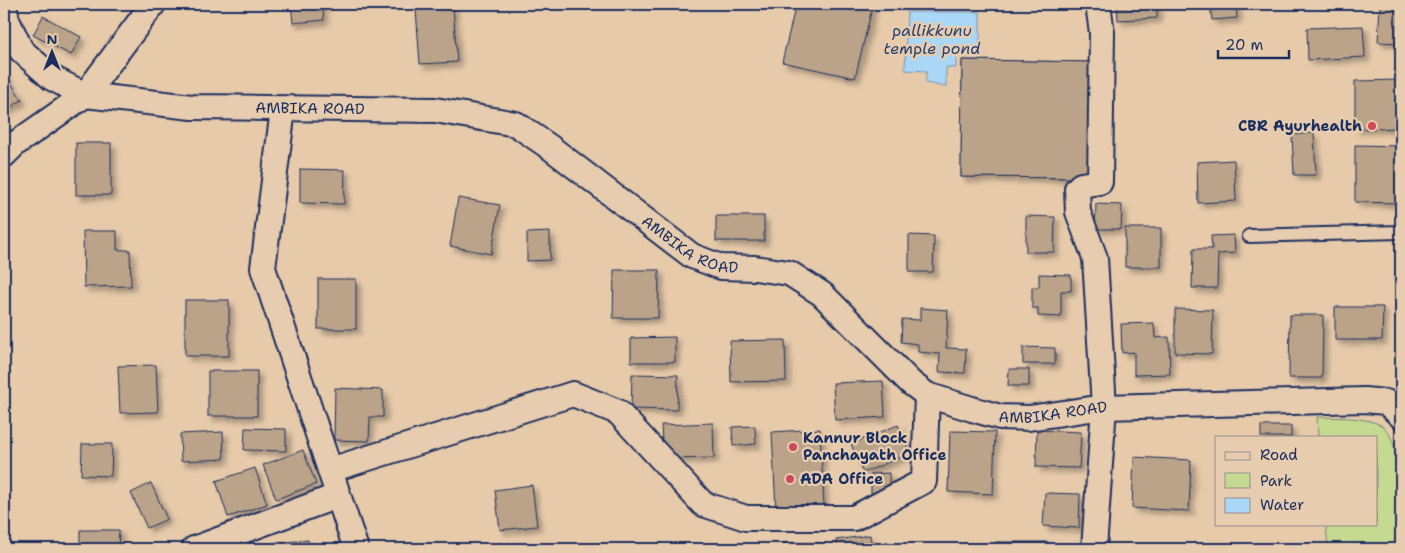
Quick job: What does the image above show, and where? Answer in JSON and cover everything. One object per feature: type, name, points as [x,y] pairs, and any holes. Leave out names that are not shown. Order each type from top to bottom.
[{"type":"street","name":"AMBIKA ROAD","points":[[4,4],[7,20],[21,50],[52,78],[85,95],[192,107],[435,110],[516,124],[551,148],[692,256],[721,267],[755,268],[789,273],[822,294],[911,383],[927,395],[1000,417],[1029,418],[1104,407],[1364,400],[1386,402],[1401,416]]},
{"type":"street","points":[[4,155],[15,144],[85,95],[152,4]]},
{"type":"street","points":[[1094,549],[1104,407],[1095,258],[1078,212],[1077,188],[1081,185],[1100,182],[1102,33],[1098,4]]},
{"type":"street","points":[[283,109],[263,268],[356,549]]},
{"type":"street","points":[[330,470],[574,394],[618,412],[703,504],[746,518],[854,518],[924,481],[927,395]]},
{"type":"street","points":[[194,549],[337,496]]},
{"type":"lane","points":[[1249,236],[1401,232]]},
{"type":"green space","points":[[1317,417],[1366,420],[1381,425],[1389,433],[1398,463],[1400,482],[1401,549],[1328,549],[1326,526],[1378,526],[1378,436],[1318,436]]},
{"type":"water","name":"pallikkunu temple pond","points":[[907,12],[980,12],[980,50],[956,52],[956,68],[946,67],[946,87],[926,83],[926,71],[905,70]]},
{"type":"building","points":[[291,4],[322,4],[324,20],[293,23]]},
{"type":"building","points":[[796,4],[873,4],[855,78],[782,62]]},
{"type":"building","points":[[1117,4],[1157,4],[1157,18],[1118,20]]},
{"type":"building","points":[[1210,4],[1236,4],[1237,18],[1212,20]]},
{"type":"building","points":[[1380,4],[1401,4],[1401,43],[1378,42]]},
{"type":"building","points":[[453,6],[457,62],[420,64],[416,9]]},
{"type":"building","points":[[43,16],[81,37],[71,55],[33,35]]},
{"type":"building","points":[[1363,26],[1365,57],[1308,60],[1307,28]]},
{"type":"building","points":[[962,60],[1093,62],[1092,178],[961,177]],"holes":[[[1053,99],[1054,141],[1000,142],[999,100]]]},
{"type":"building","points":[[962,60],[1093,62],[1092,178],[961,177]]},
{"type":"building","points":[[4,72],[22,100],[4,111]]},
{"type":"building","points":[[1401,80],[1401,128],[1355,129],[1355,81]]},
{"type":"building","points":[[1314,133],[1316,175],[1294,175],[1292,135]]},
{"type":"building","points":[[76,143],[111,143],[111,195],[76,195]]},
{"type":"building","points":[[1355,145],[1401,146],[1400,203],[1355,202]]},
{"type":"building","points":[[1234,160],[1236,201],[1198,203],[1197,162]]},
{"type":"building","points":[[300,169],[345,170],[344,204],[300,203]]},
{"type":"building","points":[[458,198],[500,205],[491,254],[450,246]]},
{"type":"building","points":[[1096,204],[1122,205],[1121,229],[1095,229]]},
{"type":"building","points":[[716,216],[764,216],[764,241],[716,241]]},
{"type":"building","points":[[1026,216],[1055,217],[1054,252],[1026,252]]},
{"type":"building","points":[[1125,228],[1161,228],[1161,267],[1125,267]]},
{"type":"building","points":[[83,231],[117,231],[117,250],[130,250],[131,286],[84,287]]},
{"type":"building","points":[[550,232],[550,260],[527,261],[527,233]]},
{"type":"building","points":[[909,235],[934,236],[933,272],[909,272]]},
{"type":"building","points":[[1234,235],[1235,253],[1218,254],[1217,288],[1192,288],[1193,249],[1212,249],[1211,236]]},
{"type":"building","points":[[614,270],[659,270],[658,318],[613,318]]},
{"type":"building","points":[[1039,274],[1071,275],[1071,291],[1061,291],[1061,317],[1038,316],[1038,308],[1032,308],[1032,287],[1039,287]]},
{"type":"building","points":[[318,279],[356,279],[356,329],[318,329]]},
{"type":"building","points":[[185,300],[229,300],[229,356],[185,356]]},
{"type":"building","points":[[1335,307],[1383,307],[1382,340],[1335,340]]},
{"type":"building","points":[[920,308],[948,310],[946,348],[966,349],[965,373],[939,372],[940,354],[918,352],[918,344],[901,342],[902,319],[920,320]]},
{"type":"building","points":[[1175,309],[1213,310],[1212,354],[1175,353]]},
{"type":"building","points":[[1290,315],[1323,315],[1322,378],[1289,378]]},
{"type":"building","points":[[1154,323],[1155,338],[1169,337],[1170,374],[1134,375],[1134,352],[1122,353],[1121,324]]},
{"type":"building","points":[[675,337],[675,362],[631,362],[631,338]]},
{"type":"building","points":[[785,340],[786,381],[731,382],[730,341]]},
{"type":"building","points":[[1023,347],[1055,348],[1055,364],[1023,364]]},
{"type":"building","points":[[156,365],[158,412],[120,413],[118,366]]},
{"type":"building","points":[[1009,369],[1029,369],[1029,386],[1008,386]]},
{"type":"building","points":[[208,371],[257,371],[257,416],[208,416]]},
{"type":"building","points":[[632,374],[678,375],[677,410],[631,409]]},
{"type":"building","points":[[883,381],[885,417],[835,420],[833,383]]},
{"type":"building","points":[[335,388],[383,390],[383,417],[370,417],[369,441],[334,440]]},
{"type":"building","points":[[713,423],[714,458],[663,459],[661,425]]},
{"type":"building","points":[[898,425],[910,453],[863,473],[851,444]]},
{"type":"building","points":[[755,426],[756,444],[733,446],[732,427]]},
{"type":"building","points":[[1261,426],[1291,426],[1291,436],[1261,436]]},
{"type":"building","points":[[245,428],[286,429],[286,451],[244,450]]},
{"type":"building","points":[[820,429],[824,507],[776,510],[772,432]]},
{"type":"building","points":[[1037,430],[1081,432],[1079,468],[1036,467]]},
{"type":"building","points":[[950,431],[995,432],[993,494],[948,492]]},
{"type":"building","points":[[223,432],[224,459],[181,461],[180,434]]},
{"type":"building","points":[[82,444],[112,444],[111,476],[81,475]]},
{"type":"building","points":[[303,450],[316,484],[276,499],[263,465]]},
{"type":"building","points":[[1134,457],[1191,460],[1189,511],[1132,508]]},
{"type":"building","points":[[255,468],[267,504],[228,517],[216,481]]},
{"type":"building","points":[[889,473],[890,497],[871,497],[871,474]]},
{"type":"building","points":[[151,483],[167,519],[147,528],[131,493]]},
{"type":"building","points":[[532,485],[537,526],[500,530],[495,490]]},
{"type":"building","points":[[1045,493],[1080,494],[1079,528],[1043,526]]},
{"type":"building","points":[[80,530],[119,530],[118,549],[80,549]]},
{"type":"building","points":[[870,535],[872,549],[837,549],[836,540]]},
{"type":"building","points":[[308,540],[309,549],[274,549],[274,543]]},
{"type":"building","points":[[996,542],[1048,542],[1048,549],[996,549]]},
{"type":"building","points":[[784,543],[820,543],[820,549],[784,549]]},
{"type":"place","name":"CBR Ayurhealth","points":[[1372,126]]},
{"type":"place","name":"Kannur Block Panchayath Office","points":[[793,447]]},
{"type":"place","name":"ADA Office","points":[[790,479]]}]
